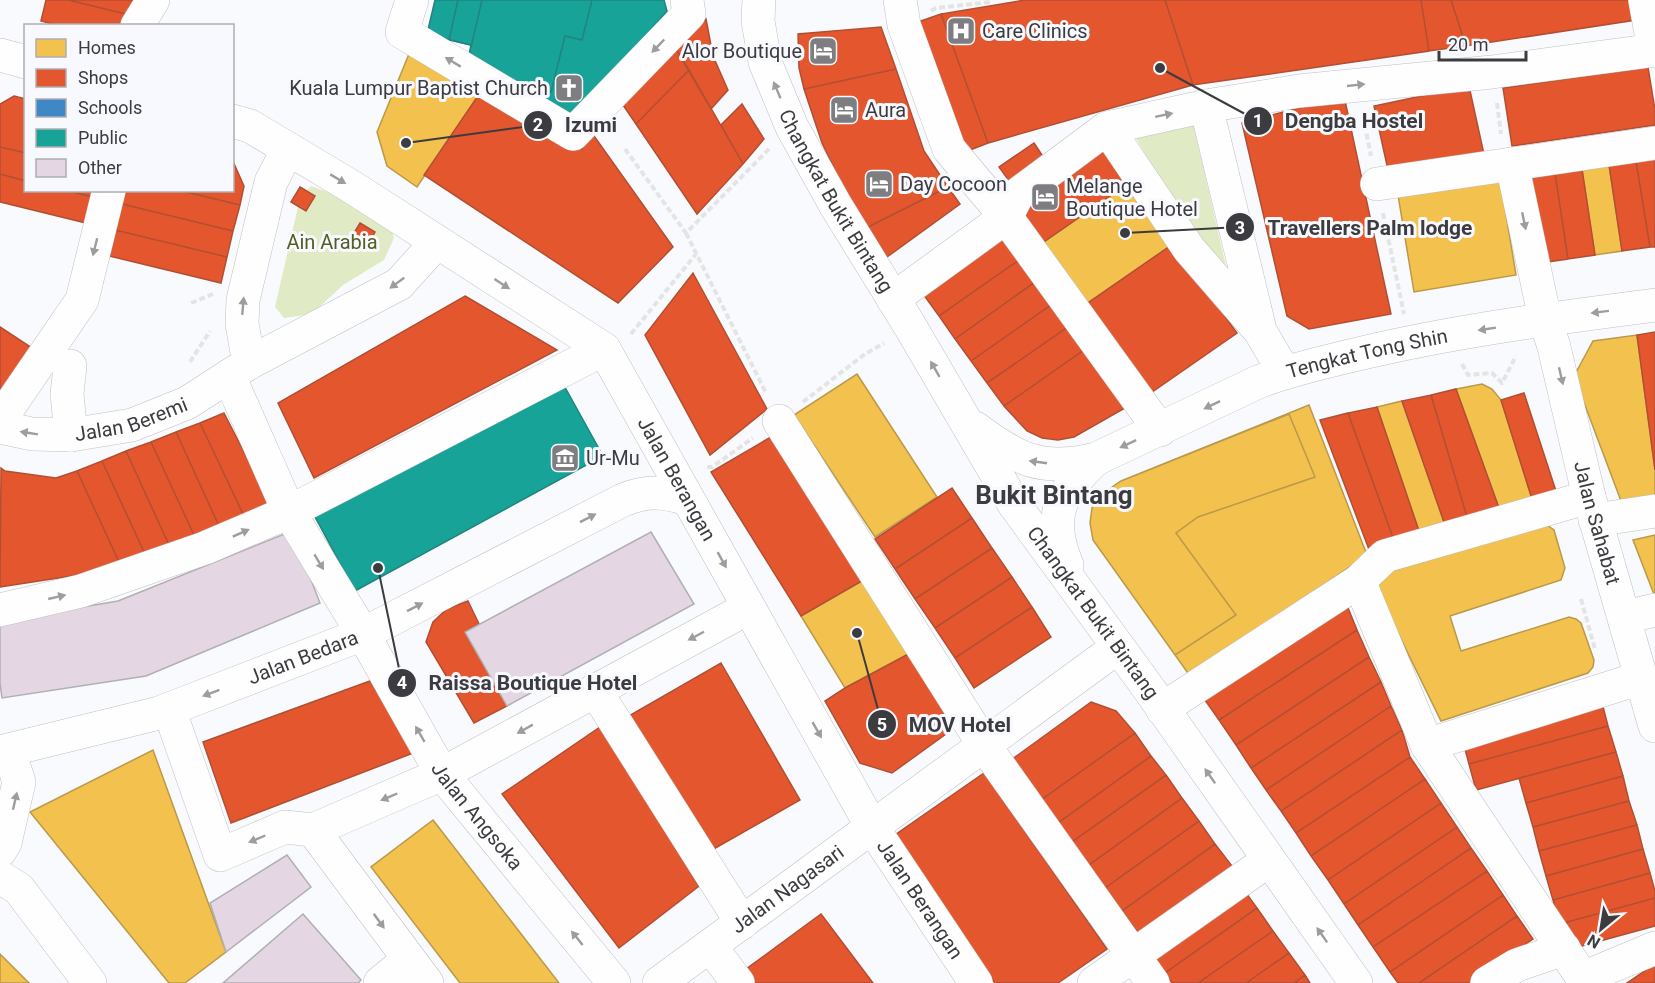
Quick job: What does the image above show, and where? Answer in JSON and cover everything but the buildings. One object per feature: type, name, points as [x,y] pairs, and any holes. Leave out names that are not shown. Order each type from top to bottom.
[{"type":"street","points":[[138,24],[153,0]]},
{"type":"street","points":[[412,0],[402,32],[573,134],[631,69],[689,14],[692,1]]},
{"type":"street","name":"Changkat Bukit Bintang","points":[[759,0],[758,21],[765,62],[792,127],[836,206],[1014,504],[1118,646],[1356,983]]},
{"type":"street","points":[[893,299],[1006,217],[1018,194],[1107,128],[1206,106],[1299,91],[1492,72],[1654,50],[1645,0]]},
{"type":"street","points":[[902,13],[949,149],[1006,217],[1160,430]]},
{"type":"street","points":[[0,55],[24,61]]},
{"type":"street","points":[[1206,106],[1260,331],[1270,387]]},
{"type":"street","name":"Jalan Berangan","points":[[234,122],[250,126],[352,187],[604,349],[872,827],[976,983]]},
{"type":"street","points":[[1107,128],[1189,249],[1260,331]]},
{"type":"street","points":[[1377,184],[1655,143]]},
{"type":"street","points":[[239,370],[243,300],[271,182],[288,149]]},
{"type":"street","name":"Jalan Sahabat","points":[[1508,164],[1592,508],[1640,614],[1650,703]]},
{"type":"street","points":[[0,420],[82,300],[109,192]]},
{"type":"street","name":"Jalan Beremi","points":[[0,427],[32,434],[71,435],[132,425],[187,403],[239,370],[399,284],[437,242]]},
{"type":"street","name":"Tengkat Tong Shin","points":[[964,420],[1003,448],[1032,462],[1072,465],[1096,459],[1160,430],[1270,387],[1409,342],[1545,319],[1655,305]]},
{"type":"street","points":[[0,610],[81,591],[205,548],[289,512],[604,349]]},
{"type":"street","points":[[70,366],[67,394],[71,435]]},
{"type":"street","name":"Jalan Angsoka","points":[[239,370],[289,512],[363,634],[442,774],[614,983]]},
{"type":"street","points":[[779,421],[984,745],[1153,983]]},
{"type":"street","name":"Tengkat Tong Shin","points":[[1077,590],[1059,544],[1058,516],[1071,485],[1096,459]]},
{"type":"street","name":"Jalan Bedara","points":[[5,752],[169,710],[363,634],[640,493],[667,493],[688,499]]},
{"type":"street","points":[[1162,709],[1386,556],[1592,508],[1655,512]]},
{"type":"street","points":[[1351,582],[1427,745],[1585,981],[1655,948]]},
{"type":"street","points":[[169,710],[220,855],[285,827],[313,830],[442,774],[748,608]]},
{"type":"street","name":"Jalan Nagasari","points":[[659,983],[1118,646]]},
{"type":"street","points":[[595,690],[742,923]]},
{"type":"street","points":[[1427,745],[1650,703]]},
{"type":"street","points":[[0,851],[5,843],[19,782],[5,752]]},
{"type":"street","points":[[313,830],[418,972],[380,983]]},
{"type":"street","points":[[1094,983],[1269,860]]},
{"type":"street","points":[[6,877],[90,983]]},
{"type":"street","points":[[710,946],[738,983]]},
{"type":"street","points":[[1487,983],[1517,965],[1564,949]]},
{"type":"path","points":[[902,13],[991,2]]},
{"type":"path","points":[[1492,72],[1508,164]]},
{"type":"path","points":[[686,233],[792,127]]},
{"type":"path","points":[[626,149],[686,233],[779,421]]},
{"type":"path","points":[[604,349],[627,338],[697,254]]},
{"type":"path","points":[[187,365],[213,327]]},
{"type":"path","points":[[865,354],[880,345]]},
{"type":"path","points":[[1462,366],[1468,375],[1492,373],[1502,383],[1516,356]]},
{"type":"path","points":[[1581,599],[1595,649]]},
{"type":"green space","points":[[1193,123],[1226,266],[1214,272],[1134,135]]},
{"type":"green space","name":"Ain Arabia","points":[[311,186],[333,194],[391,229],[394,238],[384,260],[343,285],[312,314],[284,318],[275,307],[300,198]]},
{"type":"place","name":"Care Clinics","points":[[961,31]]},
{"type":"place","name":"Alor Boutique","points":[[823,51]]},
{"type":"place","name":"Dengba Hostel","points":[[1160,68]]},
{"type":"place","name":"Kuala Lumpur Baptist Church","points":[[569,88]]},
{"type":"place","name":"Aura","points":[[844,110]]},
{"type":"place","name":"Izumi","points":[[406,143]]},
{"type":"place","name":"Day Cocoon","points":[[879,184]]},
{"type":"place","name":"Melange Boutique Hotel","points":[[1045,197]]},
{"type":"place","name":"Travellers Palm lodge","points":[[1125,233]]},
{"type":"place","name":"Ur-Mu","points":[[565,458]]},
{"type":"place","name":"Raissa Boutique Hotel","points":[[378,568]]},
{"type":"place","name":"MOV Hotel","points":[[857,633]]},
{"type":"district","name":"Bukit Bintang","points":[[1054,495]]}]
